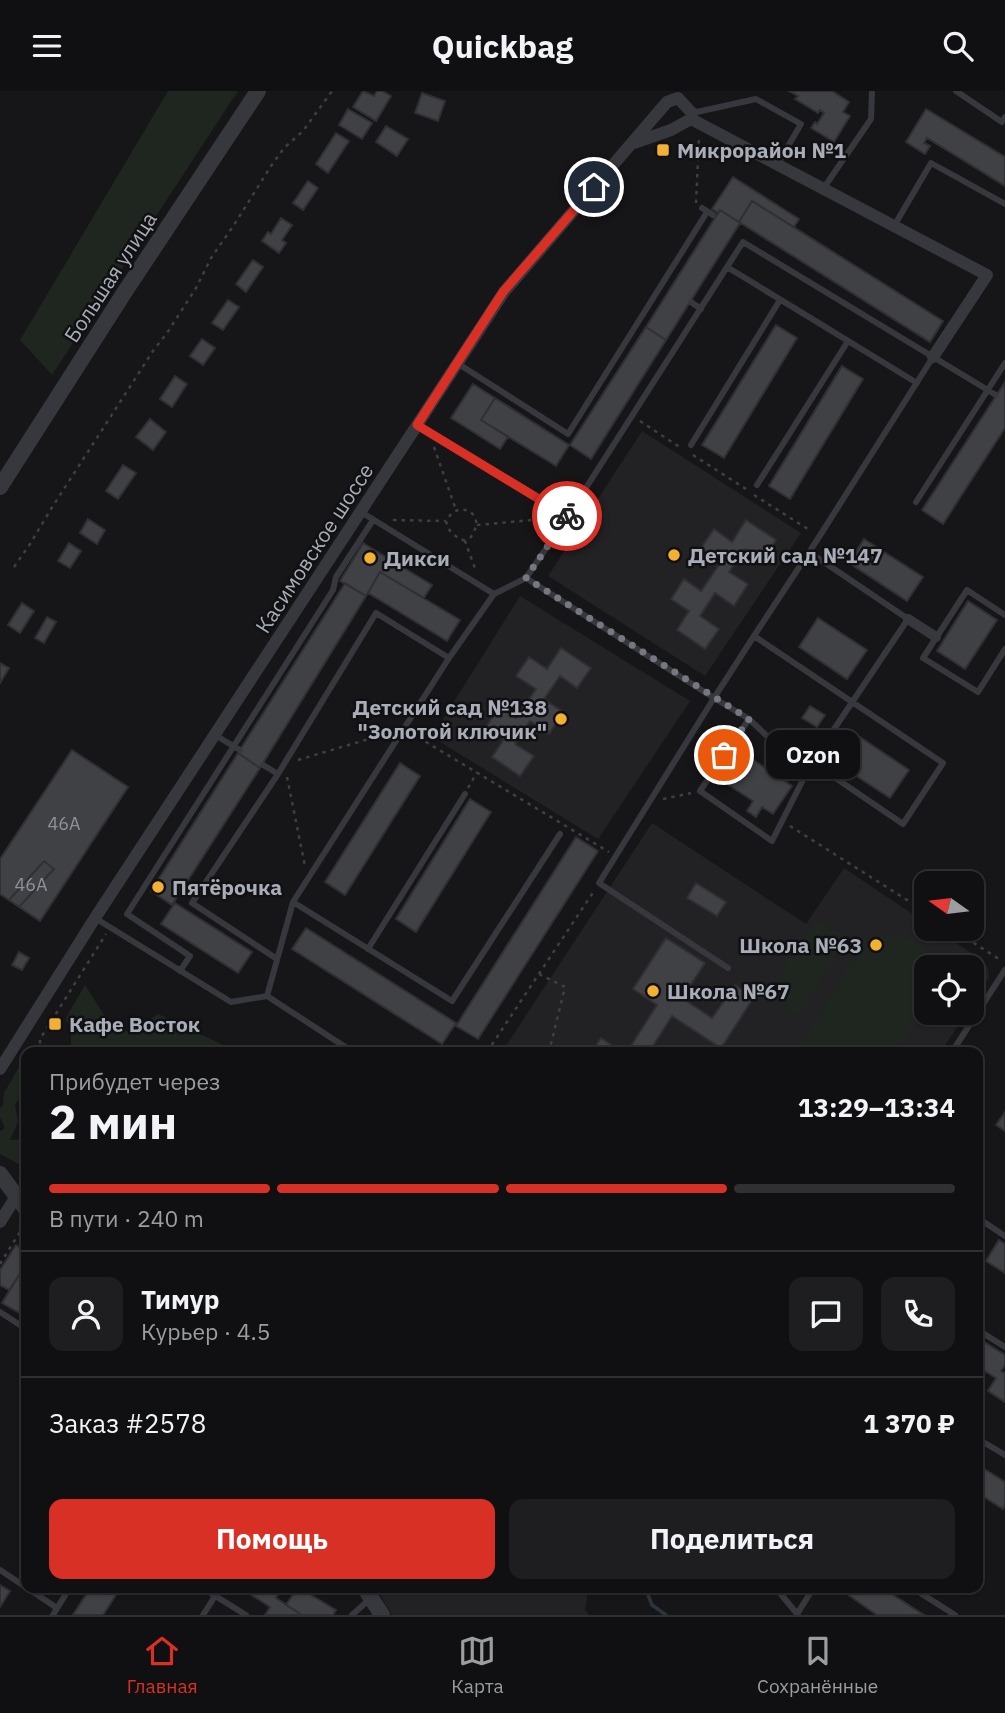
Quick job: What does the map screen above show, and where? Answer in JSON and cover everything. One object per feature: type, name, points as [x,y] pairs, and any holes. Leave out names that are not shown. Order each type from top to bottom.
[{"type":"street","name":"Большая улица","points":[[0,487],[258,91]]},
{"type":"street","name":"Касимовское шоссе","points":[[0,1069],[95,918],[360,512],[423,428],[457,363],[503,292],[667,102],[679,94],[692,116],[706,127],[987,275],[933,357]]},
{"type":"street","points":[[631,144],[671,129],[692,116]]},
{"type":"street","points":[[908,619],[936,637]]},
{"type":"street","points":[[0,1174],[21,1201]]},
{"type":"street","points":[[0,1222],[21,1203]]},
{"type":"street","points":[[368,1593],[382,1615]]},
{"type":"lane","points":[[824,189],[871,119],[872,91]]},
{"type":"lane","points":[[956,91],[1002,121],[1005,117]]},
{"type":"lane","points":[[692,116],[757,99],[801,124],[777,165]]},
{"type":"lane","points":[[894,226],[931,163],[1005,204]]},
{"type":"lane","points":[[457,363],[568,434],[707,212]]},
{"type":"lane","points":[[267,996],[293,902],[449,658],[494,594],[526,578],[633,416],[743,241],[996,395]]},
{"type":"lane","points":[[727,267],[917,383]]},
{"type":"lane","points":[[662,284],[670,289]]},
{"type":"lane","points":[[691,445],[780,300]]},
{"type":"lane","points":[[691,302],[701,309]]},
{"type":"lane","points":[[757,485],[848,341]]},
{"type":"lane","points":[[728,968],[599,883],[933,357]]},
{"type":"lane","points":[[916,502],[1005,363]]},
{"type":"lane","points":[[423,428],[568,516]]},
{"type":"lane","points":[[360,512],[494,594]]},
{"type":"lane","points":[[180,971],[190,956],[127,914],[237,748],[333,590],[336,577],[373,520]]},
{"type":"lane","points":[[749,719],[700,791],[772,841],[812,762],[908,619],[809,552]]},
{"type":"lane","points":[[526,578],[749,719],[786,754],[812,762],[903,824],[943,763],[754,636]]},
{"type":"lane","points":[[1005,615],[967,590],[923,658],[978,692],[1005,649]]},
{"type":"lane","points":[[277,959],[192,903],[278,774],[376,613],[449,658]]},
{"type":"lane","points":[[215,734],[237,748]]},
{"type":"lane","points":[[262,765],[278,774]]},
{"type":"lane","points":[[368,949],[465,794]]},
{"type":"lane","points":[[293,902],[452,1001],[559,834]]},
{"type":"lane","points":[[95,918],[231,1003],[267,996],[346,1047]]},
{"type":"lane","points":[[955,1047],[1005,970]]},
{"type":"lane","points":[[983,1221],[1005,1236]]},
{"type":"lane","points":[[0,1312],[21,1326]]},
{"type":"lane","points":[[983,1333],[1005,1347]]},
{"type":"lane","points":[[983,1442],[1005,1455]]},
{"type":"lane","points":[[0,1570],[21,1586]]},
{"type":"lane","points":[[30,1593],[55,1612],[66,1593]]},
{"type":"lane","points":[[210,1593],[246,1615]]},
{"type":"lane","points":[[352,1615],[368,1593]]},
{"type":"lane","points":[[780,1593],[797,1614],[810,1593]]},
{"type":"lane","points":[[920,1593],[955,1615]]},
{"type":"lane","points":[[203,1615],[215,1596]]},
{"type":"path","points":[[13,567],[153,351],[167,334],[211,258],[271,166],[284,148],[303,131],[332,91]]},
{"type":"path","points":[[706,127],[699,139],[696,206],[707,212]]},
{"type":"path","points":[[633,416],[819,537]]},
{"type":"path","points":[[423,428],[456,510]]},
{"type":"path","points":[[465,541],[471,537],[477,525],[475,517],[470,511],[456,510],[446,521],[448,530],[465,541],[482,587]]},
{"type":"path","points":[[477,525],[568,516]]},
{"type":"path","points":[[373,520],[446,521]]},
{"type":"path","points":[[308,880],[284,764],[405,729],[616,856]]},
{"type":"path","points":[[465,794],[477,772]]},
{"type":"path","points":[[649,803],[700,791]]},
{"type":"path","points":[[783,821],[914,904]]},
{"type":"path","points":[[490,1047],[599,883]]},
{"type":"path","points":[[40,1047],[40,1039],[111,927]]},
{"type":"path","points":[[971,941],[1005,963]]},
{"type":"path","points":[[539,974],[565,987],[551,1047]]},
{"type":"path","points":[[0,1263],[21,1230]]},
{"type":"shaded area","points":[[168,91],[238,91],[52,375],[20,340]]},
{"type":"shaded area","name":"Детский сад №147","points":[[642,431],[801,533],[705,676],[548,576]]},
{"type":"shaded area","name":"Детский сад №138 \"Золотой ключик\"","points":[[520,596],[690,701],[598,839],[432,737]]},
{"type":"shaded area","name":"Школа №67","points":[[652,823],[806,924],[844,868],[914,915],[914,941],[953,941],[974,955],[914,955],[914,1025],[958,1025],[944,1047],[505,1047]]},
{"type":"shaded area","points":[[815,920],[846,940],[798,1016],[767,996]]},
{"type":"shaded area","points":[[885,936],[897,936],[914,940],[929,954],[914,955],[914,1025],[900,1047],[799,1047],[862,948]]},
{"type":"shaded area","name":"Школа №67","points":[[984,962],[988,968],[989,978],[984,986]]},
{"type":"shaded area","points":[[85,985],[111,1026],[132,1033],[158,1014],[227,1047],[71,1047],[71,1033],[66,1018]]},
{"type":"shaded area","points":[[21,1064],[21,1096],[15,1105],[18,1122],[10,1140],[21,1139],[21,1165],[0,1154],[0,1131],[5,1128],[0,1117],[4,1093]]},
{"type":"shaded area","points":[[379,1593],[588,1593],[585,1610],[589,1615],[392,1615]]},
{"type":"building","points":[[363,91],[374,96],[377,91],[382,91],[391,96],[376,121],[353,107]]},
{"type":"building","points":[[789,91],[832,91],[849,102],[843,112],[850,116],[834,142],[811,128],[824,113],[820,110],[818,113],[795,99],[798,96]]},
{"type":"building","points":[[422,93],[445,101],[438,121],[415,113]]},
{"type":"building","points":[[348,109],[372,123],[362,139],[339,125]]},
{"type":"building","points":[[926,109],[1005,157],[1005,186],[927,138],[924,143],[930,146],[925,154],[906,142]]},
{"type":"building","points":[[386,126],[408,139],[397,156],[376,142]]},
{"type":"building","points":[[336,133],[349,141],[328,173],[316,164]]},
{"type":"building","points":[[733,177],[799,219],[794,227],[752,201],[739,222],[720,210],[718,213],[712,209]]},
{"type":"building","points":[[308,181],[318,188],[303,210],[293,203]]},
{"type":"building","points":[[752,201],[943,321],[930,342],[739,222]]},
{"type":"building","points":[[720,210],[740,223],[666,340],[646,327]]},
{"type":"building","points":[[281,218],[292,225],[282,240],[286,243],[279,253],[262,241],[268,232],[271,234]]},
{"type":"building","points":[[253,260],[263,267],[246,292],[236,284]]},
{"type":"building","points":[[228,300],[239,307],[223,330],[212,323]]},
{"type":"building","points":[[776,325],[797,338],[724,458],[702,445]]},
{"type":"building","points":[[646,327],[666,340],[591,459],[570,445]]},
{"type":"building","points":[[202,339],[215,348],[203,365],[190,356]]},
{"type":"building","points":[[842,366],[863,379],[790,499],[769,486]]},
{"type":"building","points":[[175,376],[187,384],[172,407],[160,399]]},
{"type":"building","points":[[1005,382],[1005,428],[943,524],[922,510]]},
{"type":"building","points":[[473,384],[495,398],[481,420],[508,437],[500,449],[451,418]]},
{"type":"building","points":[[495,398],[569,445],[556,466],[481,420]]},
{"type":"building","points":[[150,419],[166,432],[153,450],[136,437]]},
{"type":"building","points":[[123,465],[136,473],[118,499],[106,491]]},
{"type":"building","points":[[88,519],[105,530],[97,544],[80,533]]},
{"type":"building","points":[[746,520],[776,540],[762,560],[745,549],[729,572],[748,584],[734,606],[715,593],[700,616],[719,629],[705,649],[677,630],[689,611],[671,599],[684,579],[701,591],[721,562],[701,548],[714,529],[732,542]]},
{"type":"building","points":[[864,539],[923,577],[907,601],[849,563]]},
{"type":"building","points":[[69,543],[81,551],[70,568],[58,561]]},
{"type":"building","name":"Дикси","points":[[363,543],[432,585],[424,598],[380,572],[366,596],[340,581]]},
{"type":"building","points":[[380,572],[460,620],[447,641],[368,593]]},
{"type":"building","points":[[345,583],[366,596],[260,768],[238,753]]},
{"type":"building","points":[[968,601],[997,620],[965,669],[937,651]]},
{"type":"building","points":[[22,603],[34,611],[20,633],[8,625]]},
{"type":"building","points":[[47,617],[56,622],[44,643],[35,638]]},
{"type":"building","points":[[818,618],[867,650],[847,679],[799,647]]},
{"type":"building","points":[[561,648],[591,668],[577,688],[560,676],[544,699],[563,712],[549,734],[530,721],[515,744],[534,756],[520,776],[492,757],[504,739],[486,727],[499,707],[516,718],[536,689],[516,676],[529,657],[547,669]]},
{"type":"building","points":[[0,663],[9,668],[0,683]]},
{"type":"building","points":[[810,706],[825,715],[817,727],[802,718]]},
{"type":"building","points":[[860,737],[909,770],[890,798],[841,766]]},
{"type":"building","points":[[72,750],[128,787],[40,921],[0,894],[0,859]]},
{"type":"building","points":[[238,753],[260,768],[172,905],[151,891]]},
{"type":"building","points":[[743,753],[792,786],[773,814],[762,807],[756,817],[747,811],[753,801],[724,782]]},
{"type":"building","points":[[400,763],[420,776],[345,895],[325,882]]},
{"type":"building","points":[[470,799],[491,812],[416,932],[396,919]]},
{"type":"building","points":[[576,837],[598,851],[478,1039],[456,1026]]},
{"type":"building","points":[[44,861],[54,869],[19,907],[9,900]]},
{"type":"building","points":[[696,883],[726,902],[717,916],[687,898]]},
{"type":"building","points":[[175,903],[252,952],[238,973],[161,924]]},
{"type":"building","points":[[306,928],[456,1023],[442,1044],[292,949]]},
{"type":"building","points":[[666,938],[705,963],[682,998],[712,1018],[735,985],[754,997],[722,1047],[672,1016],[652,1047],[630,1047],[657,1005],[633,989]]},
{"type":"building","points":[[19,952],[29,958],[22,970],[12,965]]},
{"type":"building","points":[[601,1038],[614,1047],[595,1047]]},
{"type":"building","points":[[1005,1112],[1005,1131],[996,1125]]},
{"type":"building","points":[[999,1240],[1005,1244],[1005,1273],[986,1261]]},
{"type":"building","points":[[16,1245],[21,1248],[21,1272],[9,1290],[0,1285],[0,1270]]},
{"type":"building","points":[[21,1272],[21,1314],[2,1303]]},
{"type":"building","points":[[983,1341],[1005,1355],[1005,1365],[1001,1371],[1005,1373],[1005,1402],[988,1391],[996,1378],[983,1370]]},
{"type":"building","points":[[983,1468],[1005,1482],[1003,1509],[983,1496]]},
{"type":"building","points":[[0,1585],[10,1591],[0,1607]]},
{"type":"building","points":[[87,1593],[117,1593],[103,1615],[73,1615]]},
{"type":"building","points":[[248,1593],[279,1593],[276,1598],[302,1615],[265,1615],[270,1607]]},
{"type":"building","points":[[294,1593],[308,1593],[336,1610],[333,1615],[302,1615],[286,1605]]},
{"type":"building","points":[[846,1593],[890,1593],[924,1615],[877,1615]]},
{"type":"waterway","points":[[647,1593],[652,1605],[666,1615]]},
{"type":"way so far","points":[[567,516],[526,578],[749,719],[724,755]]},
{"type":"place","name":"Микрорайон №1","points":[[663,150]]},
{"type":"place","name":"Детский сад №147","points":[[674,555]]},
{"type":"place","name":"Дикси","points":[[370,558]]},
{"type":"place","name":"Детский сад №138 \"Золотой ключик\"","points":[[561,719]]},
{"type":"place","name":"Ozon","points":[[724,755]]},
{"type":"place","name":"Пятёрочка","points":[[158,887]]},
{"type":"place","name":"Школа №63","points":[[876,945]]},
{"type":"place","name":"Школа №67","points":[[653,991]]},
{"type":"place","name":"Кафе Восток","points":[[55,1024]]},
{"type":"route","points":[[567,516],[417,425],[503,292],[594,187]]}]
